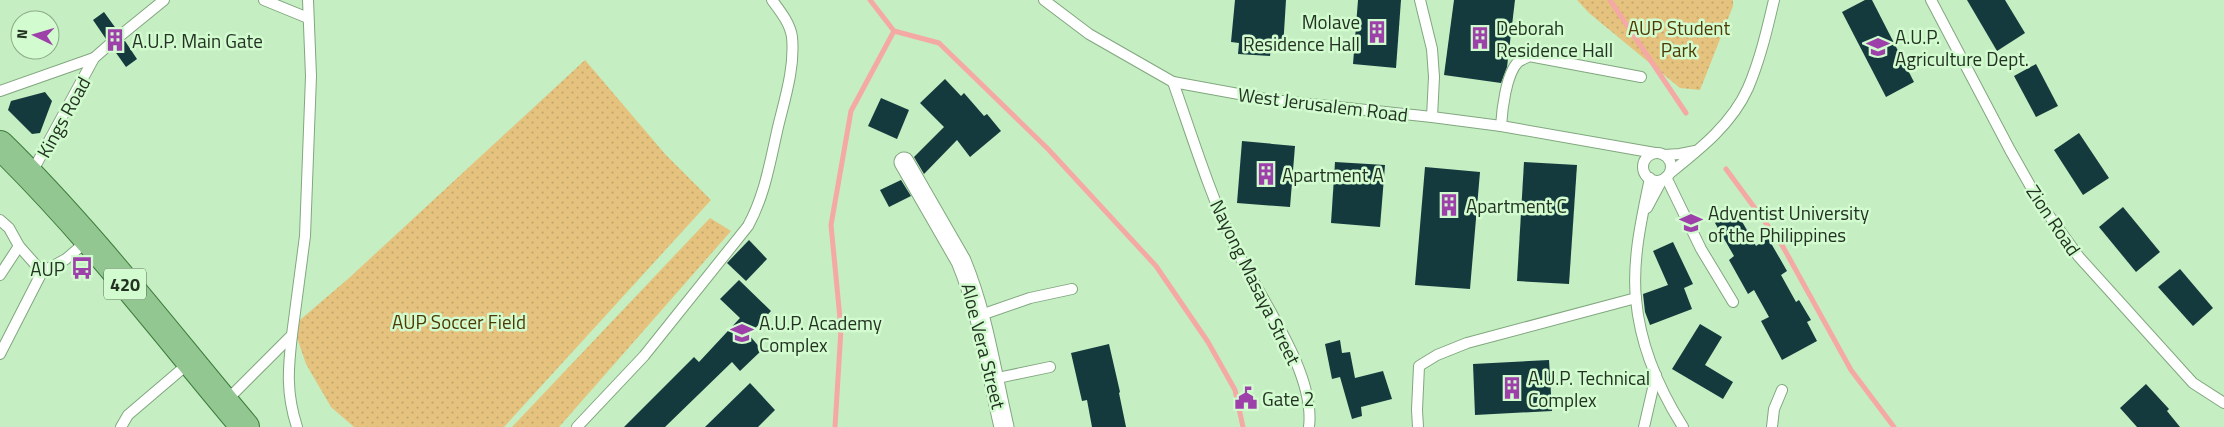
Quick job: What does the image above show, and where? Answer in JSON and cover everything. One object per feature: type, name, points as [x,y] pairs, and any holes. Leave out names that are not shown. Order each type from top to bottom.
[{"type":"main road","name":"420","points":[[0,145],[31,175],[88,240],[191,361],[235,417]]},
{"type":"street","name":"Aloe Vera Street","points":[[904,162],[961,261],[981,315],[1004,427]]},
{"type":"lane","points":[[121,35],[164,0]]},
{"type":"lane","points":[[264,0],[308,18]]},
{"type":"lane","points":[[296,427],[292,412],[288,377],[305,236],[311,76],[308,0]]},
{"type":"lane","points":[[577,427],[644,356],[748,226],[758,207],[768,173],[792,59],[792,35],[786,20],[772,0]]},
{"type":"lane","name":"West Jerusalem Road","points":[[1044,0],[1089,34],[1173,82],[1272,100],[1501,126],[1660,154],[1688,153],[1702,147]]},
{"type":"lane","points":[[1420,0],[1432,49],[1434,77],[1432,117]]},
{"type":"lane","points":[[1650,178],[1666,176],[1702,147],[1728,120],[1747,90],[1760,54],[1774,0]]},
{"type":"lane","name":"Zion Road","points":[[1931,0],[2040,203],[2079,257],[2193,383],[2224,403]]},
{"type":"lane","name":"Kings Road","points":[[31,175],[94,58],[110,44]]},
{"type":"lane","points":[[1501,126],[1503,103],[1513,72],[1518,62],[1529,56],[1641,77]]},
{"type":"lane","name":"Kings Road","points":[[0,91],[94,58]]},
{"type":"lane","name":"Nayong Masaya Street","points":[[1173,82],[1204,173],[1233,243],[1295,357],[1306,386],[1311,414],[1309,427]]},
{"type":"lane","points":[[1625,148],[1643,166],[1650,178],[1638,247],[1636,298],[1643,340],[1656,374],[1683,427]]},
{"type":"lane","points":[[1642,217],[1666,176],[1671,162],[1660,154],[1646,160],[1643,166]]},
{"type":"lane","points":[[1666,176],[1701,249],[1733,302]]},
{"type":"lane","points":[[0,220],[9,228],[20,246],[42,272]]},
{"type":"lane","points":[[0,354],[42,272],[66,259],[88,240]]},
{"type":"lane","points":[[0,275],[20,246]]},
{"type":"lane","points":[[981,315],[1030,298],[1072,289]]},
{"type":"lane","points":[[1418,427],[1419,366],[1437,355],[1467,344],[1636,298]]},
{"type":"lane","points":[[235,417],[292,335]]},
{"type":"lane","points":[[121,427],[128,414],[191,361]]},
{"type":"lane","points":[[993,379],[1050,367]]},
{"type":"lane","points":[[1644,427],[1656,374]]},
{"type":"lane","points":[[1772,427],[1774,409],[1782,390]]},
{"type":"green space","name":"AUP Student Park","points":[[1577,0],[1733,0],[1733,6],[1700,90],[1680,88],[1589,13]]},
{"type":"green space","name":"AUP Soccer Field","points":[[585,60],[665,154],[711,200],[504,427],[354,427],[331,407],[306,364],[293,326],[349,278]]},
{"type":"green space","points":[[710,218],[731,231],[559,427],[512,427]]},
{"type":"building","points":[[1235,0],[1286,0],[1283,48],[1271,47],[1270,56],[1238,54],[1239,43],[1231,42]]},
{"type":"building","name":"Molave Residence Hall","points":[[1358,0],[1401,0],[1396,68],[1353,64]]},
{"type":"building","name":"Deborah Residence Hall","points":[[1454,0],[1515,0],[1507,67],[1501,83],[1444,75]]},
{"type":"building","name":"A.U.P. Agriculture Dept.","points":[[1865,0],[1872,0],[1914,82],[1886,97],[1842,12]]},
{"type":"building","points":[[1967,0],[2005,0],[2025,33],[1997,51]]},
{"type":"building","name":"A.U.P. Main Gate","points":[[104,12],[117,30],[114,33],[115,39],[119,42],[125,41],[137,59],[126,67],[114,50],[117,46],[115,40],[112,37],[106,39],[93,20]]},
{"type":"building","points":[[2036,64],[2058,106],[2036,117],[2014,76]]},
{"type":"building","points":[[945,79],[961,96],[964,93],[984,116],[987,114],[1001,131],[970,157],[957,140],[924,174],[914,157],[944,127],[920,103]]},
{"type":"building","points":[[45,92],[52,101],[40,133],[32,134],[8,110],[11,101]]},
{"type":"building","points":[[881,98],[909,110],[897,139],[868,126]]},
{"type":"building","points":[[2079,133],[2109,178],[2083,195],[2054,150]]},
{"type":"building","name":"Apartment A","points":[[1242,141],[1295,146],[1290,207],[1237,203]]},
{"type":"building","points":[[1335,162],[1385,165],[1380,227],[1331,223]]},
{"type":"building","points":[[1524,162],[1577,165],[1569,284],[1517,281]]},
{"type":"building","name":"Apartment C","points":[[1425,167],[1480,172],[1470,289],[1415,285]]},
{"type":"building","points":[[901,180],[911,196],[889,207],[880,190]]},
{"type":"building","points":[[2123,207],[2160,252],[2136,272],[2099,227]]},
{"type":"building","points":[[1736,211],[1756,246],[1768,238],[1787,271],[1781,275],[1796,302],[1799,300],[1811,320],[1807,322],[1817,341],[1782,360],[1761,321],[1769,317],[1754,290],[1748,294],[1729,260],[1734,256],[1715,223]]},
{"type":"building","points":[[749,240],[767,259],[746,281],[727,263]]},
{"type":"building","points":[[1673,242],[1693,284],[1684,288],[1692,309],[1650,325],[1645,312],[1643,294],[1668,285],[1653,251]]},
{"type":"building","points":[[2180,269],[2213,308],[2193,326],[2158,287]]},
{"type":"building","points":[[739,280],[771,311],[749,335],[762,350],[740,371],[732,362],[665,427],[624,427],[694,357],[699,362],[740,318],[720,299]]},
{"type":"building","points":[[1700,324],[1722,337],[1705,365],[1733,382],[1723,399],[1672,369]]},
{"type":"building","points":[[1340,340],[1342,353],[1350,352],[1355,378],[1383,371],[1392,399],[1361,407],[1362,416],[1352,419],[1340,377],[1332,379],[1325,344]]},
{"type":"building","points":[[1109,344],[1126,427],[1092,427],[1087,400],[1082,401],[1071,353]]},
{"type":"building","name":"A.U.P. Technical Complex","points":[[1549,360],[1552,411],[1475,415],[1473,364]]},
{"type":"building","points":[[750,383],[775,410],[758,427],[705,427]]},
{"type":"building","points":[[2146,384],[2169,409],[2167,411],[2180,427],[2137,427],[2120,408]]},
{"type":"waterway","points":[[870,0],[894,31],[939,43],[1048,149],[1156,266],[1208,342],[1235,390],[1243,427]]},
{"type":"waterway","points":[[1610,0],[1686,113]]},
{"type":"waterway","points":[[835,427],[841,329],[831,225],[851,111],[894,31]]},
{"type":"waterway","points":[[1726,169],[1782,245],[1851,370],[1894,427]]},
{"type":"place","name":"Molave Residence Hall","points":[[1377,32]]},
{"type":"place","name":"Deborah Residence Hall","points":[[1480,38]]},
{"type":"place","name":"A.U.P. Main Gate","points":[[115,40]]},
{"type":"place","name":"A.U.P. Agriculture Dept.","points":[[1878,47]]},
{"type":"place","name":"Apartment A","points":[[1266,174]]},
{"type":"place","name":"Apartment C","points":[[1449,205]]},
{"type":"place","name":"Adventist University of the Philippines","points":[[1691,223]]},
{"type":"place","name":"AUP","points":[[82,268]]},
{"type":"place","name":"A.U.P. Academy Complex","points":[[742,333]]},
{"type":"place","name":"A.U.P. Technical Complex","points":[[1512,388]]},
{"type":"place","name":"Gate 2","points":[[1246,398]]}]
